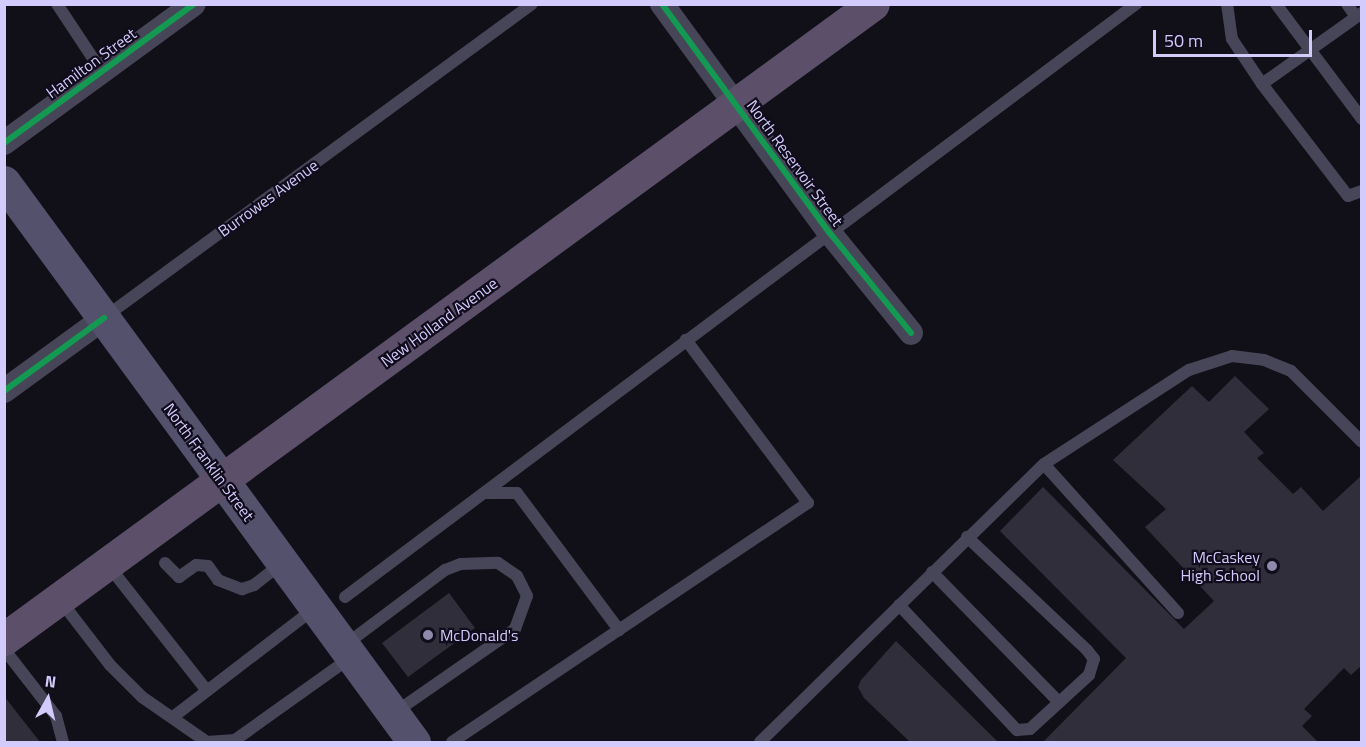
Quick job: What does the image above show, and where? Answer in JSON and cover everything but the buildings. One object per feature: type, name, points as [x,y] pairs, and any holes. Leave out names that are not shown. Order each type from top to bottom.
[{"type":"main road","name":"New Holland Avenue","points":[[4,639],[873,4]]},
{"type":"main road","name":"North Franklin Street","points":[[4,182],[283,563],[330,602],[348,651],[414,742]]},
{"type":"street","name":"Hamilton Street","points":[[4,143],[194,4]]},
{"type":"street","name":"North Reservoir Street","points":[[662,4],[829,232],[911,333]]},
{"type":"street","name":"Burrowes Avenue","points":[[4,391],[104,318]]},
{"type":"lane","points":[[57,4],[102,72]]},
{"type":"lane","name":"Burrowes Avenue","points":[[104,318],[532,4]]},
{"type":"lane","points":[[173,717],[483,493],[1136,4]]},
{"type":"lane","points":[[1227,4],[1232,39],[1262,84],[1348,195],[1362,191]]},
{"type":"lane","points":[[1276,4],[1308,52],[1362,119]]},
{"type":"lane","points":[[1262,84],[1359,15],[1347,4]]},
{"type":"lane","points":[[452,742],[808,503],[686,340]]},
{"type":"lane","points":[[760,742],[1044,464],[1189,370],[1232,356],[1264,360],[1290,371],[1362,442]]},
{"type":"lane","points":[[1044,464],[1178,613]]},
{"type":"lane","points":[[483,493],[517,493],[619,630]]},
{"type":"lane","points":[[899,605],[1017,730],[1030,729],[1089,675],[1094,659],[967,537]]},
{"type":"lane","points":[[165,563],[179,577],[196,565],[208,566],[218,580],[242,589],[254,585],[283,563]]},
{"type":"lane","points":[[60,599],[110,665],[142,697],[207,742],[235,740],[348,651],[445,570],[461,564],[498,563],[517,576],[527,596],[515,629],[393,714]]},
{"type":"lane","points":[[107,564],[207,691]]},
{"type":"lane","points":[[932,572],[1059,702]]},
{"type":"lane","points":[[4,649],[56,716],[63,742]]},
{"type":"cycle path","points":[[4,143],[194,4]]},
{"type":"cycle path","points":[[662,4],[829,232],[911,333]]},
{"type":"cycle path","points":[[4,391],[104,318]]},
{"type":"place","name":"McCaskey High School","points":[[1272,566]]},
{"type":"place","name":"McDonald's","points":[[428,635]]}]
